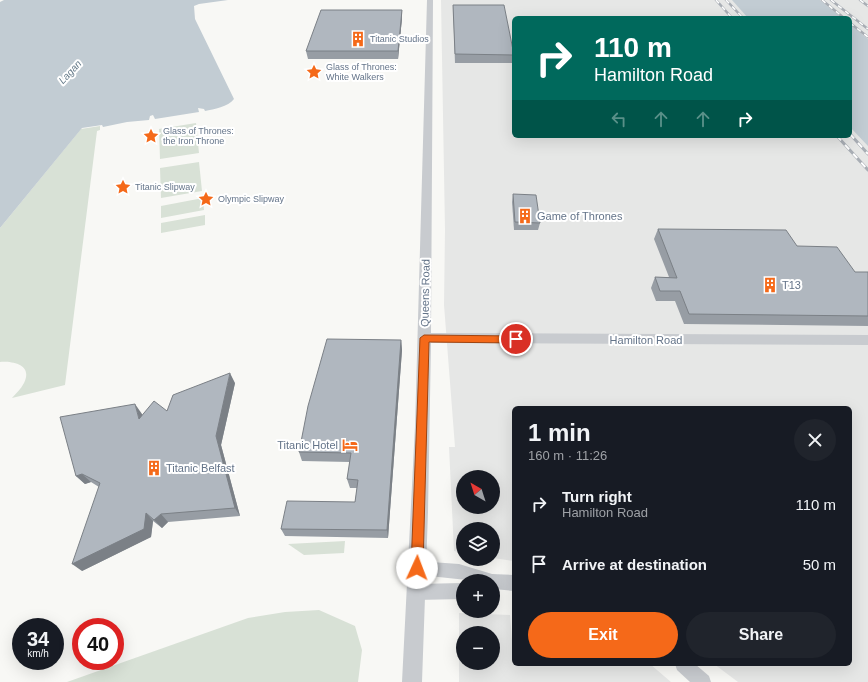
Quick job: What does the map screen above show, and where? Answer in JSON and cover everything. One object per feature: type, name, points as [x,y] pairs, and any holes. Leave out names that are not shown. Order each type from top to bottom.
[{"type":"street","name":"Queens Road","points":[[412,682],[424,338],[430,0]]},
{"type":"street","name":"Hamilton Road","points":[[424,338],[868,340]]},
{"type":"street","points":[[417,568],[458,571],[468,574]]},
{"type":"street","points":[[500,582],[512,583]]},
{"type":"street","points":[[416,592],[456,591]]},
{"type":"street","points":[[685,666],[703,682]]},
{"type":"shaded area","points":[[441,0],[868,0],[868,682],[738,682],[717,666],[852,666],[852,406],[512,406],[512,561],[500,559],[500,522],[456,522],[456,551],[454,551],[449,447],[455,447],[444,305],[445,230]]},
{"type":"shaded area","points":[[196,123],[199,153],[160,159],[159,129]]},
{"type":"shaded area","points":[[100,126],[100,130],[97,131],[65,385],[12,398],[24,383],[26,372],[24,368],[16,363],[0,362],[0,228],[81,129]]},
{"type":"shaded area","points":[[199,162],[202,191],[161,198],[160,168]]},
{"type":"shaded area","points":[[203,198],[204,210],[161,218],[161,206]]},
{"type":"shaded area","points":[[205,215],[205,225],[161,233],[161,223]]},
{"type":"shaded area","points":[[345,541],[344,553],[304,555],[288,544]]},
{"type":"shaded area","points":[[319,610],[355,626],[362,650],[358,682],[67,682],[101,670],[124,670],[124,662],[248,618],[285,612]]},
{"type":"shaded area","points":[[500,615],[510,615],[512,666],[652,666],[671,682],[459,682],[459,670],[500,670],[500,626],[459,626],[459,618],[500,618]]},
{"type":"water","name":"Lagan","points":[[4,0],[228,0],[194,6],[195,19],[234,99],[225,106],[205,111],[204,109],[198,108],[199,112],[155,119],[153,115],[150,116],[149,120],[127,122],[103,127],[102,125],[82,128],[0,228],[0,2]]},
{"type":"water","points":[[732,0],[820,0],[840,16],[746,16]]},
{"type":"water","points":[[852,26],[868,39],[868,146],[852,129]]},
{"type":"building","points":[[453,5],[504,5],[512,45],[512,55],[455,54]]},
{"type":"building","name":"Titanic Studios","points":[[321,10],[402,10],[398,51],[306,51]]},
{"type":"building","name":"Game of Thrones","points":[[513,194],[536,195],[540,223],[515,222]]},
{"type":"building","name":"T13","points":[[658,229],[786,230],[797,246],[837,247],[855,272],[868,272],[868,316],[689,314],[680,291],[660,291],[655,277],[677,278]]},
{"type":"building","name":"Titanic Hotel","points":[[327,339],[401,340],[387,530],[281,529],[287,501],[355,502],[358,480],[347,479],[351,453],[299,452],[308,406]]},
{"type":"building","name":"Titanic Belfast","points":[[230,373],[216,436],[235,508],[161,514],[154,520],[146,513],[144,529],[72,564],[100,483],[82,474],[76,476],[60,417],[135,404],[139,419],[154,401],[167,411],[173,395]]},
{"type":"railway","points":[[716,0],[730,16]]},
{"type":"railway","points":[[726,0],[741,16]]},
{"type":"railway","points":[[822,0],[842,16]]},
{"type":"railway","points":[[831,0],[851,16]]},
{"type":"railway","points":[[860,0],[868,6]]},
{"type":"railway","points":[[852,16],[868,29]]},
{"type":"railway","points":[[852,25],[868,37]]},
{"type":"railway","points":[[852,136],[868,154]]},
{"type":"railway","points":[[839,138],[868,170]]},
{"type":"place","name":"Titanic Studios","points":[[358,39]]},
{"type":"place","name":"Glass of Thrones: White Walkers","points":[[314,72]]},
{"type":"place","name":"Glass of Thrones: the Iron Throne","points":[[151,136]]},
{"type":"place","name":"Titanic Slipway","points":[[123,187]]},
{"type":"place","name":"Olympic Slipway","points":[[206,199]]},
{"type":"place","name":"Game of Thrones","points":[[525,216]]},
{"type":"place","name":"T13","points":[[770,285]]},
{"type":"place","name":"Titanic Hotel","points":[[350,445]]},
{"type":"place","name":"Titanic Belfast","points":[[154,468]]},
{"type":"route","points":[[417,568],[424,338],[516,339]]}]
